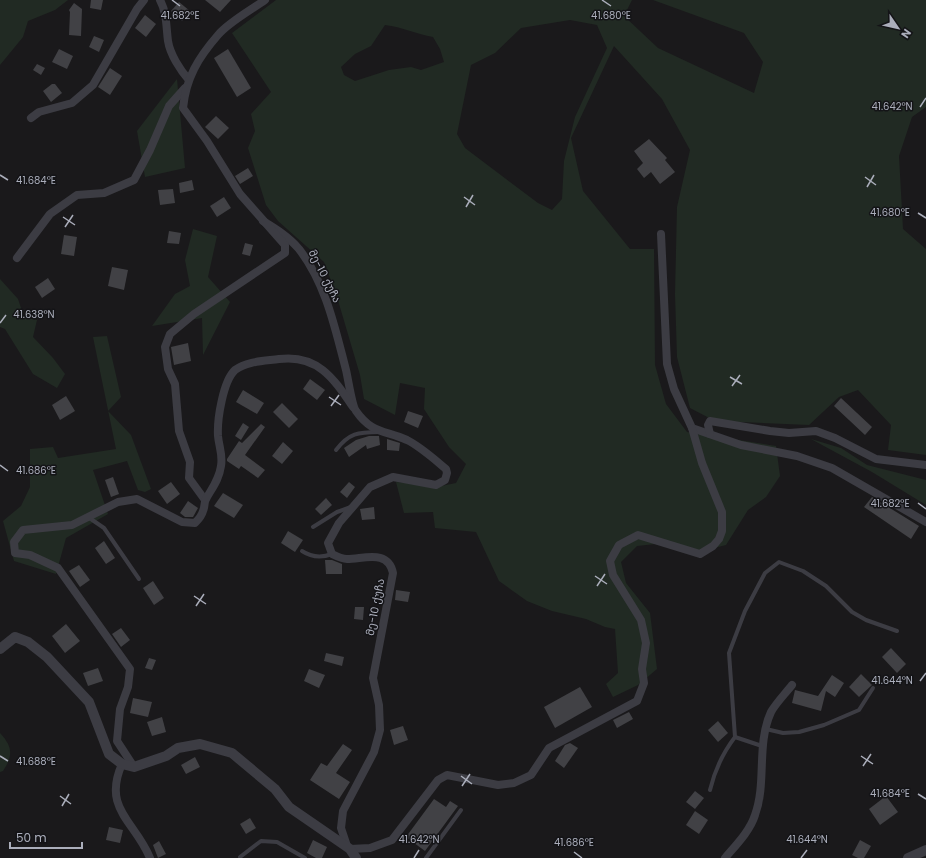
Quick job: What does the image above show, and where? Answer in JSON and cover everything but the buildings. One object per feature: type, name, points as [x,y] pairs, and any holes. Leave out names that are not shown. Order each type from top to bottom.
[{"type":"street","points":[[32,118],[39,112],[72,103],[93,85],[125,29],[144,0]]},
{"type":"street","points":[[160,0],[165,9],[168,43],[181,71],[189,80]]},
{"type":"street","points":[[17,258],[50,214],[77,195],[104,193],[134,180],[150,150],[169,106],[185,88],[193,69],[219,34],[265,0]]},
{"type":"street","points":[[185,88],[183,108],[207,141],[240,194],[285,245],[285,253],[194,314],[170,334],[165,347],[168,369],[175,384],[179,431],[190,462],[190,478],[205,500]]},
{"type":"street","name":"მე-10 ქუჩა","points":[[263,221],[288,238],[298,249],[320,286],[330,311],[351,391],[354,410]]},
{"type":"street","points":[[349,848],[370,848],[392,840],[438,780],[443,776],[448,775],[498,785],[514,783],[531,776],[549,748],[637,701],[644,684],[642,669],[646,642],[641,620],[613,575],[610,561],[619,545],[638,535],[700,554],[713,546],[719,539],[722,531],[722,512],[702,463],[692,428],[674,389],[667,364],[661,234]]},
{"type":"street","points":[[134,767],[117,741],[120,708],[128,687],[130,670],[58,568],[30,555],[15,553],[14,542],[23,530],[72,525],[118,502],[137,499],[182,522],[195,523],[203,512],[205,500],[218,479],[222,453],[218,437],[218,415],[229,380],[235,370],[244,365],[284,359],[307,361],[324,369],[354,410],[366,423],[381,432],[407,440],[432,457],[446,469],[447,473],[445,480],[436,485],[393,477],[370,487],[351,507],[339,523],[328,543],[332,554]]},
{"type":"street","points":[[710,434],[708,425],[710,421],[777,432],[816,431],[835,438],[876,459],[926,465]]},
{"type":"street","points":[[692,428],[741,445],[796,456],[832,468],[926,522]]},
{"type":"street","name":"მე-10 ქუჩა","points":[[332,554],[346,559],[370,556],[382,559],[387,561],[392,566],[393,573],[373,678],[379,705],[380,730],[374,752],[343,811],[341,828],[349,848]]},
{"type":"street","points":[[0,649],[15,636],[28,642],[47,657],[88,702],[109,754],[122,764],[134,767],[166,756],[178,748],[200,744],[232,753],[275,789],[289,807],[349,848],[356,858]]},
{"type":"street","points":[[725,858],[741,839],[755,817],[762,790],[762,746],[766,729],[772,711],[792,685]]},
{"type":"street","points":[[122,764],[117,777],[116,803],[150,858]]},
{"type":"street","points":[[908,858],[926,850]]},
{"type":"lane","points":[[336,450],[345,438],[362,432],[381,432]]},
{"type":"lane","points":[[313,527],[337,512],[351,507]]},
{"type":"lane","points":[[88,517],[104,528],[139,579]]},
{"type":"lane","points":[[302,551],[308,555],[323,557],[332,554]]},
{"type":"lane","points":[[710,790],[716,769],[723,753],[735,737],[729,653],[745,611],[765,573],[779,562],[803,571],[826,586],[852,612],[866,620],[897,631]]},
{"type":"lane","points":[[766,729],[783,733],[799,732],[824,725],[859,710],[873,688]]},
{"type":"lane","points":[[735,737],[762,746]]},
{"type":"lane","points":[[426,858],[462,810]]},
{"type":"lane","points":[[240,857],[261,841],[277,842],[305,858]]},
{"type":"shaded area","points":[[0,0],[68,0],[55,10],[28,21],[23,37],[0,65]]},
{"type":"shaded area","points":[[276,0],[632,0],[624,16],[658,48],[754,93],[763,62],[744,33],[653,0],[926,0],[926,107],[912,117],[899,156],[903,229],[926,249],[926,455],[888,450],[891,425],[858,390],[839,397],[809,425],[715,421],[690,408],[677,357],[675,294],[677,207],[690,150],[662,99],[614,46],[571,138],[583,191],[630,249],[654,249],[655,365],[666,404],[687,432],[776,446],[780,476],[766,497],[748,510],[726,545],[695,553],[665,543],[637,546],[621,562],[626,583],[650,613],[657,669],[638,685],[613,697],[606,684],[618,673],[615,629],[605,627],[586,619],[552,611],[527,601],[499,581],[476,532],[435,528],[433,512],[404,513],[396,482],[441,486],[456,483],[466,464],[449,447],[424,409],[425,388],[400,383],[395,415],[364,399],[360,375],[337,297],[324,262],[278,221],[266,205],[248,148],[255,131],[251,114],[271,92],[232,33]],"holes":[[[570,20],[597,25],[607,48],[575,117],[564,161],[562,199],[552,210],[538,203],[465,148],[457,134],[471,65],[495,53],[521,28]],[[385,25],[433,37],[440,49],[444,62],[421,70],[411,67],[389,70],[355,81],[344,75],[341,67],[355,54],[371,46]]]},
{"type":"shaded area","points":[[177,79],[185,168],[145,177],[137,131]]},
{"type":"shaded area","points":[[193,229],[217,236],[208,277],[230,302],[203,355],[202,318],[152,326],[175,294],[190,286],[185,260]]},
{"type":"shaded area","points":[[0,279],[18,299],[24,317],[37,320],[33,337],[53,358],[65,374],[57,388],[33,374],[5,329],[0,327]]},
{"type":"shaded area","points":[[107,336],[121,397],[108,411],[93,337]]},
{"type":"shaded area","points":[[108,411],[131,435],[151,489],[145,492],[138,490],[127,461],[93,470],[108,514],[66,538],[56,574],[14,561],[3,521],[21,506],[30,487],[30,449],[53,447],[58,458],[116,449]]},
{"type":"shaded area","points":[[811,439],[841,448],[867,465],[926,480],[926,505],[872,472]]},
{"type":"shaded area","points":[[0,733],[9,747],[10,756],[9,761],[3,771],[0,772]]}]
